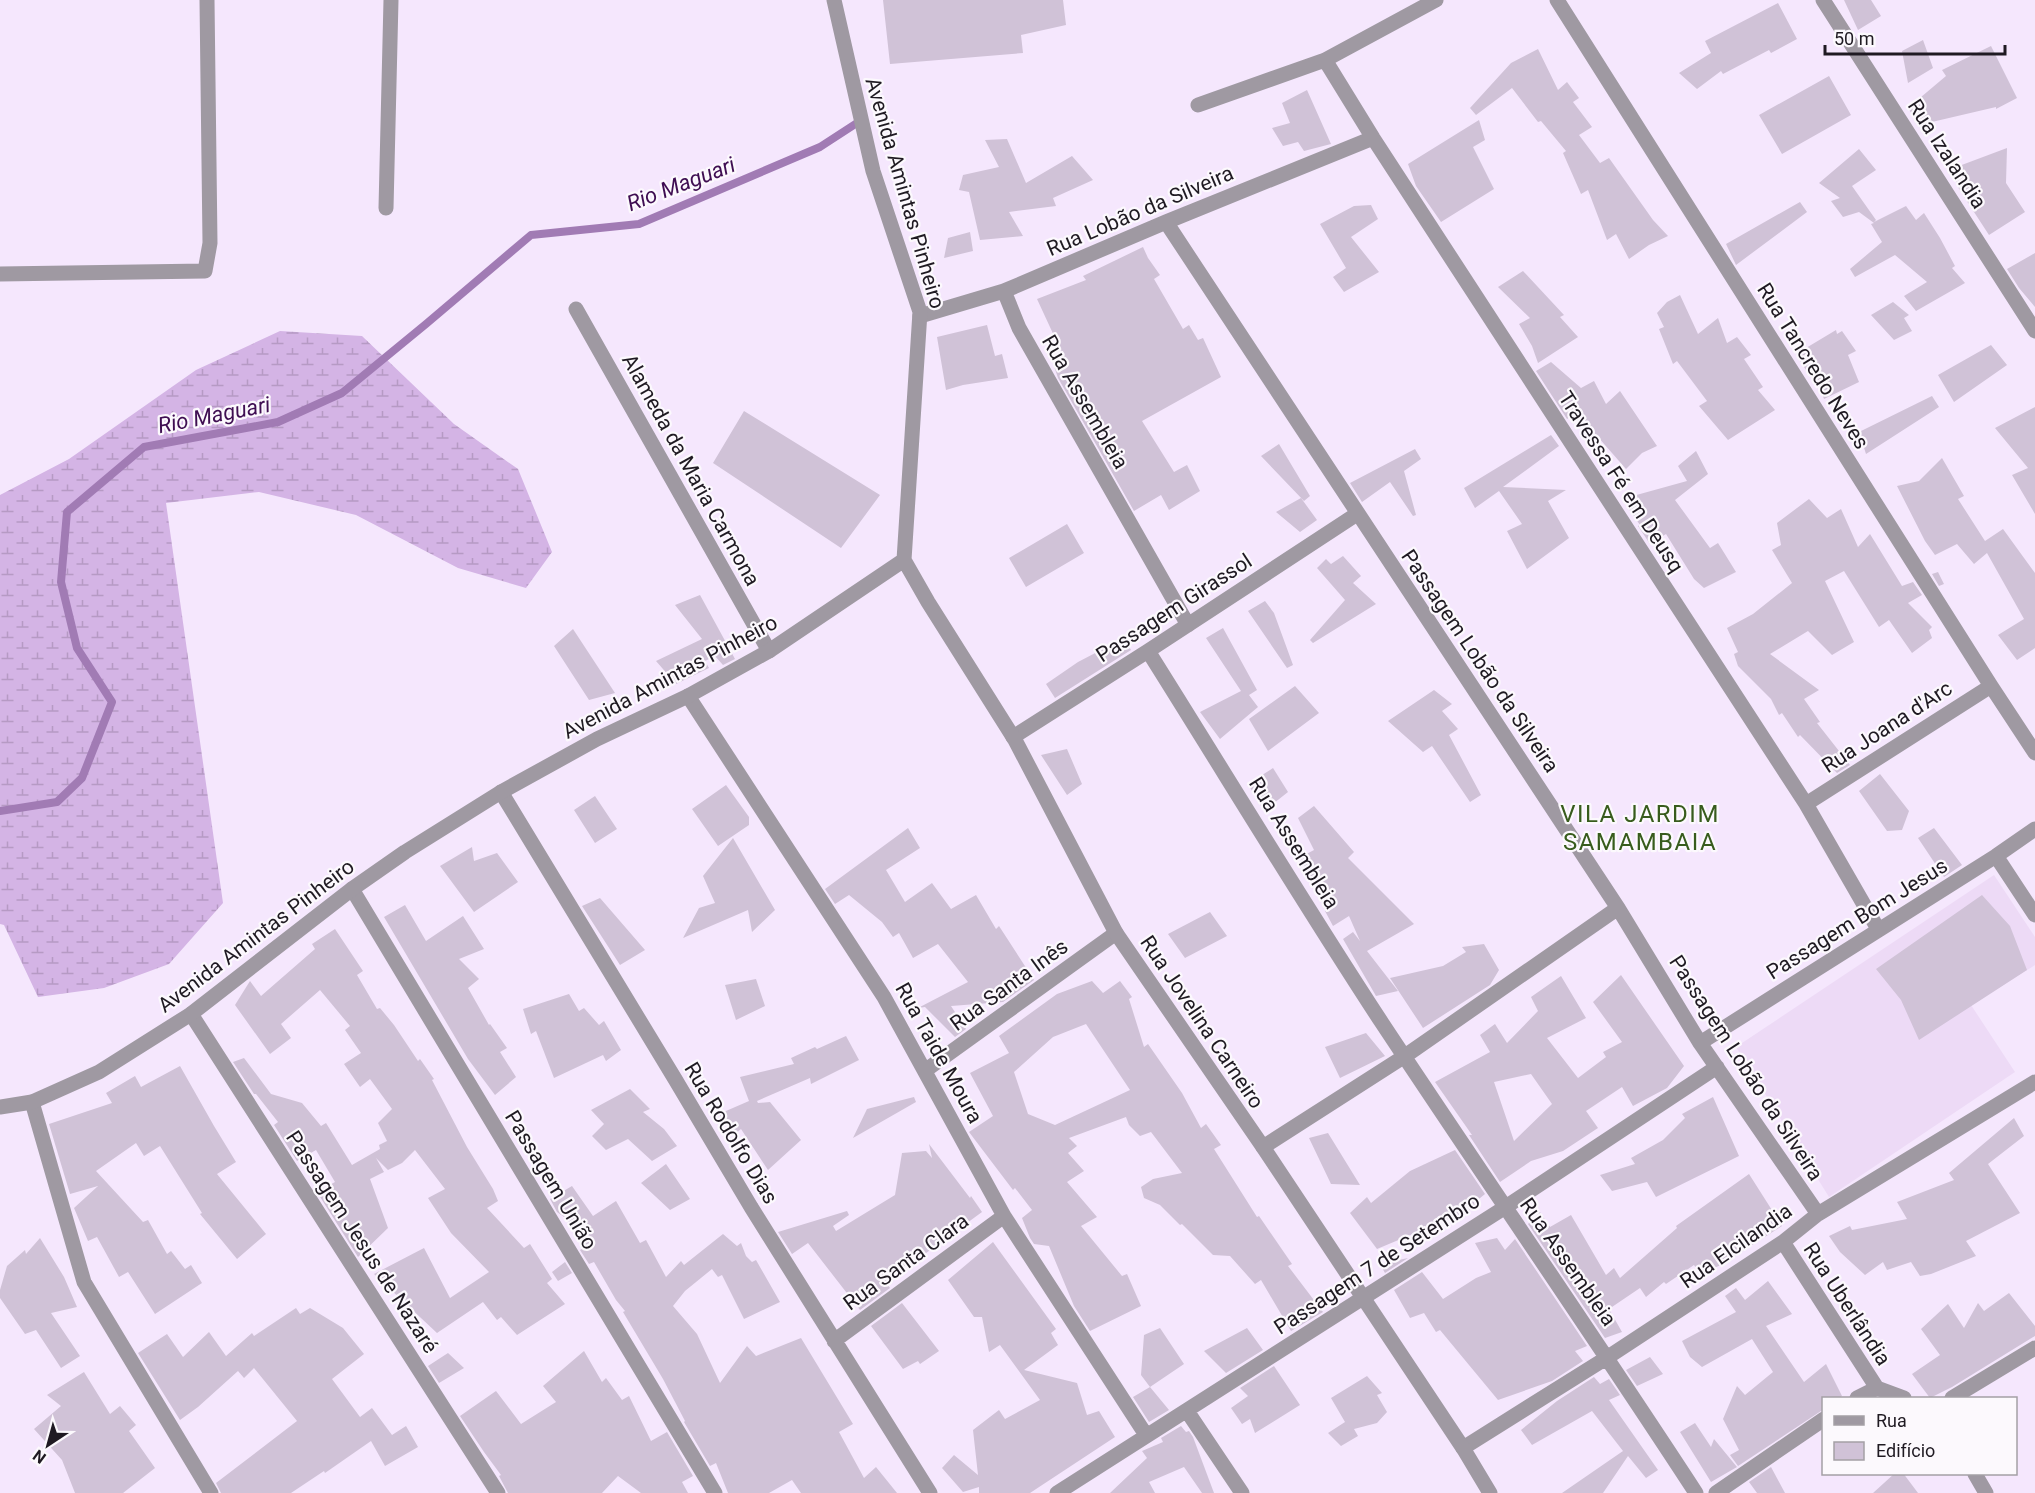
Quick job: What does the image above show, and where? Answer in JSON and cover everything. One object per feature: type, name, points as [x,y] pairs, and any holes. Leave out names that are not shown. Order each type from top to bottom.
[{"type":"street","points":[[0,274],[205,271],[210,243],[207,0]]},
{"type":"street","points":[[386,208],[391,0]]},
{"type":"street","name":"Avenida Amintas Pinheiro","points":[[0,1107],[32,1102],[99,1072],[191,1014],[352,889],[405,852],[501,792],[597,739],[688,696],[769,651],[904,560],[920,312],[873,171],[834,0]]},
{"type":"street","points":[[1198,105],[1324,60],[1436,0]]},
{"type":"street","name":"Rua Tancredo Neves","points":[[1557,0],[1990,686],[2035,753]]},
{"type":"street","name":"Rua Izalandia","points":[[1823,0],[2035,331]]},
{"type":"street","name":"Travessa Fé em Deusq","points":[[1324,60],[1806,804],[1878,928]]},
{"type":"street","name":"Rua Lobão da Silveira","points":[[920,316],[1004,291],[1373,138]]},
{"type":"street","name":"Passagem Lobão da Silveira","points":[[1166,222],[1618,908],[1700,1043],[1818,1214]]},
{"type":"street","name":"Rua Assembleia","points":[[1004,291],[1019,328],[1188,625]]},
{"type":"street","name":"Alameda da Maria Carmona","points":[[576,309],[769,651]]},
{"type":"street","name":"Passagem Girassol","points":[[1013,737],[1357,514]]},
{"type":"street","name":"Rua Jovelina Carneiro","points":[[904,560],[1013,737],[1116,933],[1263,1148],[1463,1448],[1490,1493]]},
{"type":"street","name":"Rua Assembleia","points":[[1148,651],[1404,1056],[1504,1208],[1608,1357],[1696,1493]]},
{"type":"street","name":"Rua Joana d'Arc","points":[[1806,804],[1990,686]]},
{"type":"street","name":"Rua Taide Moura","points":[[688,696],[884,997],[1004,1216],[1146,1435]]},
{"type":"street","name":"Rua Rodolfo Dias","points":[[501,792],[751,1207],[930,1493]]},
{"type":"street","name":"Passagem Bom Jesus","points":[[1700,1043],[2035,829]]},
{"type":"street","points":[[1996,856],[2035,915]]},
{"type":"street","name":"Passagem União","points":[[352,889],[714,1493]]},
{"type":"street","points":[[1263,1148],[1404,1056],[1618,908]]},
{"type":"street","name":"Rua Santa Inês","points":[[926,1070],[1116,933]]},
{"type":"street","name":"Passagem Jesus de Nazaré","points":[[191,1014],[498,1493]]},
{"type":"street","name":"Passagem 7 de Setembro","points":[[1057,1493],[1504,1208],[1717,1067]]},
{"type":"street","name":"Rua Elcilandia","points":[[1463,1448],[1608,1357],[1782,1242],[1818,1214],[2035,1082]]},
{"type":"street","points":[[32,1102],[84,1282],[211,1493]]},
{"type":"street","name":"Rua Santa Clara","points":[[834,1341],[1004,1216]]},
{"type":"street","name":"Rua Uberlândia","points":[[1782,1242],[1877,1388]]},
{"type":"street","points":[[1954,1397],[2035,1348]]},
{"type":"street","points":[[1859,1397],[1877,1388],[1901,1397]]},
{"type":"street","points":[[1187,1411],[1242,1493]]},
{"type":"street","points":[[1716,1493],[1822,1420]]},
{"type":"street","points":[[1975,1475],[1986,1493]]},
{"type":"shaded area","points":[[1994,875],[2035,937],[2035,965],[1971,1005],[2015,1072],[1829,1197],[1736,1047]]},
{"type":"green space","points":[[280,331],[362,336],[454,424],[518,469],[552,552],[526,588],[458,568],[356,515],[259,492],[166,503],[223,903],[169,964],[104,988],[38,997],[4,925],[0,924],[0,495],[69,459],[196,370]]},
{"type":"building","points":[[883,0],[1063,0],[1066,25],[1021,35],[1023,53],[890,64]]},
{"type":"building","points":[[1844,0],[1871,0],[1881,16],[1858,30]]},
{"type":"building","points":[[1778,3],[1797,39],[1771,53],[1769,50],[1723,74],[1721,71],[1697,89],[1679,73],[1711,53],[1705,41]]},
{"type":"building","points":[[1923,40],[1933,68],[1908,83],[1902,51]]},
{"type":"building","points":[[1991,46],[2017,98],[1996,109],[1996,107],[1919,125],[1908,108],[1946,76],[1942,70]]},
{"type":"building","points":[[1538,49],[1558,90],[1567,82],[1579,98],[1573,102],[1592,127],[1579,135],[1600,163],[1609,158],[1653,220],[1668,236],[1649,245],[1629,259],[1616,234],[1607,240],[1588,190],[1581,194],[1563,153],[1566,151],[1541,121],[1538,122],[1512,88],[1476,115],[1470,108],[1511,63]]},
{"type":"building","points":[[1829,76],[1851,115],[1782,154],[1759,115]]},
{"type":"building","points":[[1307,90],[1331,144],[1304,151],[1298,142],[1283,146],[1272,128],[1290,123],[1282,103]]},
{"type":"building","points":[[1479,120],[1485,140],[1473,147],[1494,189],[1441,222],[1416,186],[1408,164]]},
{"type":"building","points":[[1007,139],[1026,183],[1072,156],[1093,180],[1053,198],[1056,206],[1009,212],[1023,236],[980,240],[969,192],[959,190],[963,175],[999,167],[985,140]]},
{"type":"building","points":[[2007,148],[2006,183],[2025,212],[1989,235],[1959,189],[1951,169]]},
{"type":"building","points":[[1859,149],[1876,170],[1852,186],[1876,220],[1874,222],[1906,206],[1916,220],[1924,213],[1955,266],[1952,268],[1965,283],[1916,311],[1904,296],[1927,282],[1895,255],[1855,277],[1850,269],[1882,242],[1871,224],[1874,223],[1859,212],[1843,217],[1831,201],[1840,198],[1819,183]]},
{"type":"building","points":[[1800,202],[1807,212],[1736,265],[1726,244]]},
{"type":"building","points":[[1371,205],[1378,219],[1351,237],[1379,272],[1344,292],[1333,277],[1346,268],[1320,224],[1354,206]]},
{"type":"building","points":[[970,232],[973,251],[944,258],[948,238]]},
{"type":"building","points":[[1143,247],[1160,275],[1154,279],[1183,329],[1189,325],[1198,340],[1203,338],[1221,377],[1142,421],[1174,472],[1187,465],[1200,491],[1169,510],[1161,495],[1134,511],[1058,378],[1052,360],[1062,353],[1037,299],[1086,280],[1083,276]]},
{"type":"building","points":[[2035,253],[2035,307],[2007,269]]},
{"type":"building","points":[[1523,271],[1564,315],[1560,317],[1578,337],[1538,363],[1532,346],[1519,324],[1530,318],[1498,287]]},
{"type":"building","points":[[1680,295],[1698,334],[1718,318],[1727,343],[1737,337],[1751,355],[1744,359],[1763,387],[1758,390],[1775,410],[1728,440],[1699,406],[1707,401],[1677,361],[1673,364],[1659,329],[1664,327],[1657,313],[1667,302]]},
{"type":"building","points":[[1893,302],[1909,315],[1904,318],[1912,331],[1894,340],[1871,315]]},
{"type":"building","points":[[987,325],[995,356],[1002,354],[1008,378],[946,390],[937,337]]},
{"type":"building","points":[[1836,330],[1837,334],[1842,331],[1856,351],[1848,355],[1859,382],[1824,399],[1814,372],[1809,375],[1796,354]]},
{"type":"building","points":[[1991,345],[2007,365],[1954,402],[1938,375]]},
{"type":"building","points":[[1551,362],[1581,388],[1594,381],[1606,404],[1620,391],[1657,446],[1642,453],[1626,469],[1577,413],[1567,419],[1536,371]]},
{"type":"building","points":[[1932,396],[1939,407],[1866,454],[1859,432]]},
{"type":"building","points":[[2035,407],[2035,514],[2012,475],[2028,468],[1995,428]]},
{"type":"building","points":[[744,411],[880,495],[841,548],[713,463]]},
{"type":"building","points":[[1551,435],[1559,446],[1503,487],[1566,490],[1548,501],[1569,538],[1527,569],[1507,531],[1522,524],[1499,491],[1475,508],[1464,488]]},
{"type":"building","points":[[1279,444],[1310,496],[1304,501],[1261,456]]},
{"type":"building","points":[[1415,449],[1421,459],[1404,471],[1416,515],[1413,516],[1390,482],[1362,502],[1350,483]]},
{"type":"building","points":[[1696,451],[1708,474],[1675,500],[1710,548],[1718,543],[1736,572],[1704,588],[1694,579],[1666,534],[1650,544],[1622,499],[1687,481],[1678,466]]},
{"type":"building","points":[[1942,458],[1964,496],[1958,499],[1985,541],[2003,529],[2035,573],[2035,648],[2017,660],[1998,635],[2024,619],[1987,553],[1974,564],[1957,544],[1935,555],[1925,541],[1897,486],[1919,481]]},
{"type":"building","points":[[1301,498],[1317,520],[1300,532],[1276,512]]},
{"type":"building","points":[[1809,499],[1827,518],[1841,509],[1858,547],[1870,534],[1902,586],[1913,582],[1922,595],[1908,603],[1932,627],[1929,630],[1932,638],[1912,653],[1889,620],[1879,627],[1844,571],[1825,581],[1854,642],[1832,655],[1808,631],[1770,654],[1819,690],[1804,699],[1820,722],[1817,723],[1850,765],[1837,773],[1800,735],[1798,737],[1782,713],[1779,715],[1771,699],[1738,666],[1734,654],[1738,652],[1727,628],[1753,614],[1792,583],[1772,550],[1781,545],[1777,523]]},
{"type":"building","points":[[1067,524],[1084,553],[1026,587],[1009,558]]},
{"type":"building","points":[[1343,556],[1361,576],[1353,583],[1376,604],[1313,643],[1310,640],[1345,600],[1317,568],[1326,559],[1331,564]]},
{"type":"building","points":[[1938,572],[1944,584],[1939,586],[1932,574]]},
{"type":"building","points":[[700,595],[735,659],[723,665],[715,656],[705,661],[709,668],[676,684],[656,661],[702,639],[675,605]]},
{"type":"building","points":[[1265,601],[1274,613],[1293,665],[1287,668],[1248,611]]},
{"type":"building","points":[[1223,628],[1257,690],[1249,695],[1258,707],[1220,739],[1200,712],[1241,691],[1206,638]]},
{"type":"building","points":[[573,629],[615,693],[589,700],[554,646]]},
{"type":"building","points":[[1124,638],[1131,650],[1055,698],[1046,684],[1078,662]]},
{"type":"building","points":[[1295,686],[1319,713],[1268,751],[1249,719]]},
{"type":"building","points":[[1434,690],[1452,704],[1442,711],[1458,729],[1449,735],[1481,795],[1470,802],[1432,746],[1423,752],[1388,721]]},
{"type":"building","points":[[1067,749],[1082,784],[1067,795],[1041,755]]},
{"type":"building","points":[[1273,768],[1288,792],[1264,811],[1248,784]]},
{"type":"building","points":[[1880,774],[1909,811],[1902,830],[1887,831],[1859,791]]},
{"type":"building","points":[[726,785],[749,817],[749,825],[718,846],[692,809]]},
{"type":"building","points":[[595,796],[617,829],[595,843],[574,810]]},
{"type":"building","points":[[1314,806],[1354,852],[1348,858],[1414,924],[1367,951],[1398,991],[1376,996],[1343,939],[1353,932],[1360,941],[1349,916],[1333,926],[1325,911],[1329,907],[1299,858],[1314,850],[1298,818]]},
{"type":"building","points":[[908,828],[920,848],[886,870],[905,902],[932,883],[951,909],[976,895],[996,929],[999,926],[1034,980],[1003,1002],[951,1006],[966,1029],[955,1037],[925,1007],[918,1008],[968,982],[938,944],[913,958],[899,933],[893,937],[882,922],[849,895],[835,904],[825,889]]},
{"type":"building","points":[[1934,828],[1962,865],[1944,877],[1918,838]]},
{"type":"building","points":[[733,838],[775,910],[752,932],[748,910],[683,938],[699,908],[715,903],[703,876]]},
{"type":"building","points":[[472,847],[474,861],[497,853],[518,882],[474,912],[440,866]]},
{"type":"building","points":[[1982,895],[2010,926],[2027,970],[1919,1040],[1901,1000],[1876,969]]},
{"type":"building","points":[[600,898],[645,950],[620,965],[582,906]]},
{"type":"building","points":[[405,905],[426,941],[463,916],[484,949],[459,959],[479,979],[468,988],[489,1025],[507,1048],[500,1052],[516,1077],[495,1095],[468,1059],[384,917]]},
{"type":"building","points":[[1210,912],[1227,936],[1185,958],[1168,934]]},
{"type":"building","points":[[335,929],[363,971],[357,975],[377,1009],[380,1008],[394,1025],[418,1061],[420,1059],[434,1079],[432,1080],[467,1147],[498,1201],[487,1208],[524,1248],[530,1244],[552,1279],[547,1283],[565,1304],[517,1335],[501,1317],[497,1320],[483,1302],[437,1333],[374,1274],[424,1248],[450,1298],[489,1272],[451,1233],[428,1198],[445,1189],[415,1150],[402,1163],[388,1170],[376,1158],[384,1172],[370,1179],[388,1228],[358,1257],[317,1192],[335,1182],[316,1150],[297,1161],[274,1125],[278,1122],[254,1094],[233,1062],[244,1058],[271,1094],[302,1103],[321,1126],[326,1123],[352,1165],[380,1149],[379,1145],[387,1141],[378,1123],[392,1109],[370,1079],[360,1087],[344,1064],[361,1053],[345,1030],[350,1026],[320,990],[281,1024],[291,1038],[270,1054],[235,1005],[250,981],[261,996],[315,949],[312,944]]},
{"type":"building","points":[[1484,944],[1499,970],[1490,985],[1423,1028],[1390,978],[1443,966],[1466,952],[1462,947]]},
{"type":"building","points":[[1621,975],[1684,1066],[1667,1088],[1633,1106],[1622,1087],[1586,1111],[1598,1128],[1563,1151],[1531,1161],[1500,1182],[1469,1135],[1472,1135],[1435,1082],[1490,1052],[1480,1035],[1495,1024],[1507,1043],[1538,1011],[1531,997],[1561,976],[1586,1018],[1547,1038],[1578,1078],[1606,1057],[1603,1052],[1622,1042],[1593,1002]],"holes":[[[1531,1074],[1552,1104],[1514,1141],[1494,1082]]]},
{"type":"building","points":[[756,979],[765,1006],[736,1020],[725,985]]},
{"type":"building","points":[[1092,981],[1103,993],[1120,981],[1132,997],[1129,999],[1144,1047],[1148,1044],[1182,1093],[1201,1128],[1206,1124],[1221,1145],[1214,1149],[1257,1217],[1259,1216],[1292,1264],[1288,1266],[1323,1312],[1291,1331],[1261,1280],[1255,1284],[1230,1256],[1213,1255],[1160,1205],[1144,1198],[1141,1187],[1153,1179],[1182,1173],[1151,1132],[1140,1136],[1129,1125],[1126,1117],[1069,1138],[1077,1146],[1068,1153],[1084,1171],[1067,1182],[1097,1217],[1081,1226],[1122,1276],[1127,1274],[1141,1306],[1090,1331],[1074,1306],[1049,1246],[1034,1244],[1030,1238],[1022,1218],[1032,1210],[1015,1188],[1013,1190],[969,1132],[993,1116],[970,1073],[1009,1053],[999,1036],[1057,994]],"holes":[[[1086,1024],[1130,1090],[1055,1125],[1028,1114],[1014,1072],[1053,1037]]]},
{"type":"building","points":[[569,994],[579,1011],[584,1008],[599,1025],[604,1021],[621,1050],[606,1061],[603,1055],[554,1078],[536,1031],[531,1034],[523,1009]]},
{"type":"building","points":[[1366,1033],[1385,1056],[1340,1078],[1325,1047]]},
{"type":"building","points":[[846,1036],[859,1060],[811,1084],[810,1078],[757,1101],[758,1103],[770,1102],[801,1140],[768,1170],[741,1129],[734,1135],[719,1114],[749,1101],[740,1077],[794,1064],[791,1058]]},
{"type":"building","points":[[180,1066],[236,1162],[217,1174],[266,1234],[237,1259],[200,1214],[202,1213],[160,1146],[144,1156],[136,1143],[96,1171],[143,1222],[148,1220],[167,1254],[171,1251],[185,1269],[191,1265],[202,1283],[155,1314],[128,1272],[119,1277],[97,1237],[88,1241],[74,1208],[98,1186],[70,1194],[49,1124],[112,1103],[106,1093],[135,1076],[141,1087]]},
{"type":"building","points":[[630,1089],[650,1109],[643,1112],[664,1129],[677,1146],[652,1161],[628,1139],[606,1150],[592,1136],[604,1124],[591,1110]]},
{"type":"building","points":[[914,1097],[916,1102],[853,1138],[867,1109]]},
{"type":"building","points":[[1713,1097],[1739,1156],[1656,1197],[1647,1182],[1612,1191],[1600,1175],[1635,1164],[1631,1158],[1663,1140],[1685,1118],[1682,1114]]},
{"type":"building","points":[[2014,1118],[2024,1136],[1988,1164],[2020,1213],[1966,1241],[1976,1256],[1931,1274],[1920,1276],[1911,1262],[1887,1270],[1883,1262],[1865,1275],[1840,1252],[1829,1236],[1850,1226],[1852,1230],[1907,1219],[1897,1202],[1954,1180],[1949,1173]]},
{"type":"building","points":[[1328,1133],[1360,1185],[1331,1184],[1309,1138]]},
{"type":"building","points":[[929,1144],[982,1212],[922,1256],[919,1250],[888,1285],[890,1288],[860,1310],[808,1243],[792,1254],[778,1232],[847,1211],[849,1215],[833,1226],[836,1231],[895,1195],[902,1153],[926,1151],[932,1158]]},
{"type":"building","points":[[1455,1150],[1485,1194],[1474,1203],[1477,1207],[1377,1249],[1350,1213],[1367,1197],[1371,1203],[1410,1171]]},
{"type":"building","points":[[666,1164],[690,1199],[670,1210],[641,1183]]},
{"type":"building","points":[[1749,1174],[1782,1226],[1721,1265],[1700,1274],[1694,1265],[1666,1284],[1664,1282],[1646,1297],[1640,1288],[1609,1309],[1622,1332],[1605,1338],[1528,1224],[1540,1212],[1550,1227],[1571,1215],[1606,1275],[1614,1268],[1620,1278],[1677,1228],[1676,1226]]},
{"type":"building","points":[[572,1186],[593,1216],[616,1201],[640,1243],[646,1240],[666,1277],[681,1261],[684,1265],[723,1234],[737,1246],[741,1243],[746,1256],[752,1262],[756,1260],[780,1302],[744,1319],[722,1275],[718,1277],[712,1269],[685,1291],[673,1306],[697,1334],[720,1383],[747,1346],[756,1356],[801,1338],[853,1424],[839,1432],[864,1478],[876,1467],[897,1493],[801,1493],[792,1480],[769,1493],[728,1493],[716,1463],[710,1466],[684,1422],[663,1379],[623,1312],[625,1311],[594,1262],[589,1264],[580,1250],[585,1247],[567,1219],[557,1212],[550,1199]]},
{"type":"building","points":[[40,1238],[64,1277],[77,1307],[51,1313],[80,1356],[61,1368],[36,1330],[25,1334],[0,1298],[7,1266],[25,1250],[26,1254]]},
{"type":"building","points":[[1497,1238],[1505,1250],[1515,1239],[1587,1346],[1575,1351],[1583,1361],[1552,1381],[1498,1400],[1440,1330],[1436,1332],[1424,1313],[1410,1318],[1394,1290],[1422,1272],[1443,1299],[1476,1278],[1491,1272],[1475,1243]]},
{"type":"building","points":[[993,1242],[1056,1329],[1051,1333],[1058,1345],[1024,1370],[1077,1383],[1087,1415],[1099,1411],[1115,1437],[1030,1493],[979,1493],[979,1487],[963,1492],[942,1468],[954,1455],[978,1475],[973,1430],[999,1410],[1005,1419],[1040,1400],[1000,1345],[989,1352],[982,1317],[974,1317],[948,1280]]},
{"type":"building","points":[[1408,1258],[1385,1273],[1380,1264]]},
{"type":"building","points":[[565,1262],[572,1273],[558,1281],[552,1272]]},
{"type":"building","points":[[1768,1281],[1792,1314],[1766,1326],[1804,1382],[1826,1364],[1842,1396],[1822,1397],[1822,1410],[1738,1466],[1730,1455],[1739,1450],[1723,1419],[1737,1386],[1745,1395],[1773,1372],[1752,1339],[1702,1367],[1690,1357],[1682,1341],[1736,1312],[1725,1296],[1736,1288],[1745,1300]]},
{"type":"building","points":[[2009,1293],[2035,1326],[2035,1336],[1952,1387],[1929,1397],[1912,1374],[1940,1355],[1921,1329],[1948,1304],[1964,1328],[1978,1303],[1984,1311]]},
{"type":"building","points":[[902,1303],[939,1351],[920,1364],[918,1361],[903,1369],[871,1326]]},
{"type":"building","points":[[296,1308],[300,1314],[310,1308],[343,1328],[364,1354],[332,1379],[360,1417],[372,1408],[392,1435],[406,1426],[418,1447],[385,1466],[371,1441],[291,1493],[221,1493],[216,1483],[297,1421],[254,1368],[244,1378],[238,1371],[180,1420],[138,1353],[167,1334],[183,1357],[209,1332],[226,1356],[252,1333],[254,1336]]},
{"type":"building","points":[[1160,1328],[1184,1364],[1150,1387],[1141,1375],[1144,1335]]},
{"type":"building","points":[[1247,1328],[1263,1350],[1226,1373],[1204,1351]]},
{"type":"building","points":[[584,1351],[602,1382],[606,1378],[622,1400],[629,1396],[651,1441],[667,1432],[693,1476],[682,1482],[688,1493],[641,1493],[618,1476],[602,1493],[508,1493],[499,1476],[501,1475],[460,1416],[496,1391],[521,1424],[556,1402],[543,1386]]},
{"type":"building","points":[[448,1353],[464,1368],[439,1383],[428,1366]]},
{"type":"building","points":[[1650,1357],[1663,1374],[1637,1386],[1626,1370]]},
{"type":"building","points":[[1274,1366],[1300,1405],[1255,1433],[1250,1419],[1242,1424],[1231,1408],[1248,1396],[1240,1388]]},
{"type":"building","points":[[84,1372],[110,1414],[120,1406],[136,1425],[129,1431],[155,1468],[123,1493],[75,1493],[62,1460],[34,1429],[61,1406],[47,1395]]},
{"type":"building","points":[[1367,1376],[1382,1393],[1377,1395],[1387,1412],[1377,1423],[1354,1429],[1358,1436],[1341,1446],[1328,1433],[1345,1422],[1331,1398]]},
{"type":"building","points":[[1594,1377],[1600,1384],[1609,1379],[1620,1395],[1609,1400],[1658,1470],[1646,1478],[1628,1456],[1603,1493],[1562,1493],[1623,1451],[1592,1411],[1532,1445],[1521,1430],[1557,1401]]},
{"type":"building","points":[[1150,1387],[1169,1410],[1149,1422],[1133,1397]]},
{"type":"building","points":[[1695,1423],[1711,1447],[1714,1439],[1737,1467],[1711,1482],[1680,1432]]},
{"type":"building","points":[[1181,1426],[1193,1437],[1214,1493],[1202,1493],[1184,1467],[1149,1482],[1155,1493],[1110,1493],[1147,1458],[1142,1451],[1163,1442],[1161,1438]]},
{"type":"building","points":[[1771,1467],[1785,1493],[1757,1493],[1749,1482]]},
{"type":"building","points":[[1893,1475],[1904,1475],[1918,1493],[1873,1493]]},
{"type":"waterway","name":"Rio Maguari","points":[[0,811],[57,802],[82,778],[112,702],[77,648],[61,582],[67,512],[144,447],[278,422],[342,393],[531,235],[639,224],[820,147],[860,121]]},
{"type":"district","name":"VILA JARDIM SAMAMBAIA","points":[[1640,828]]}]
